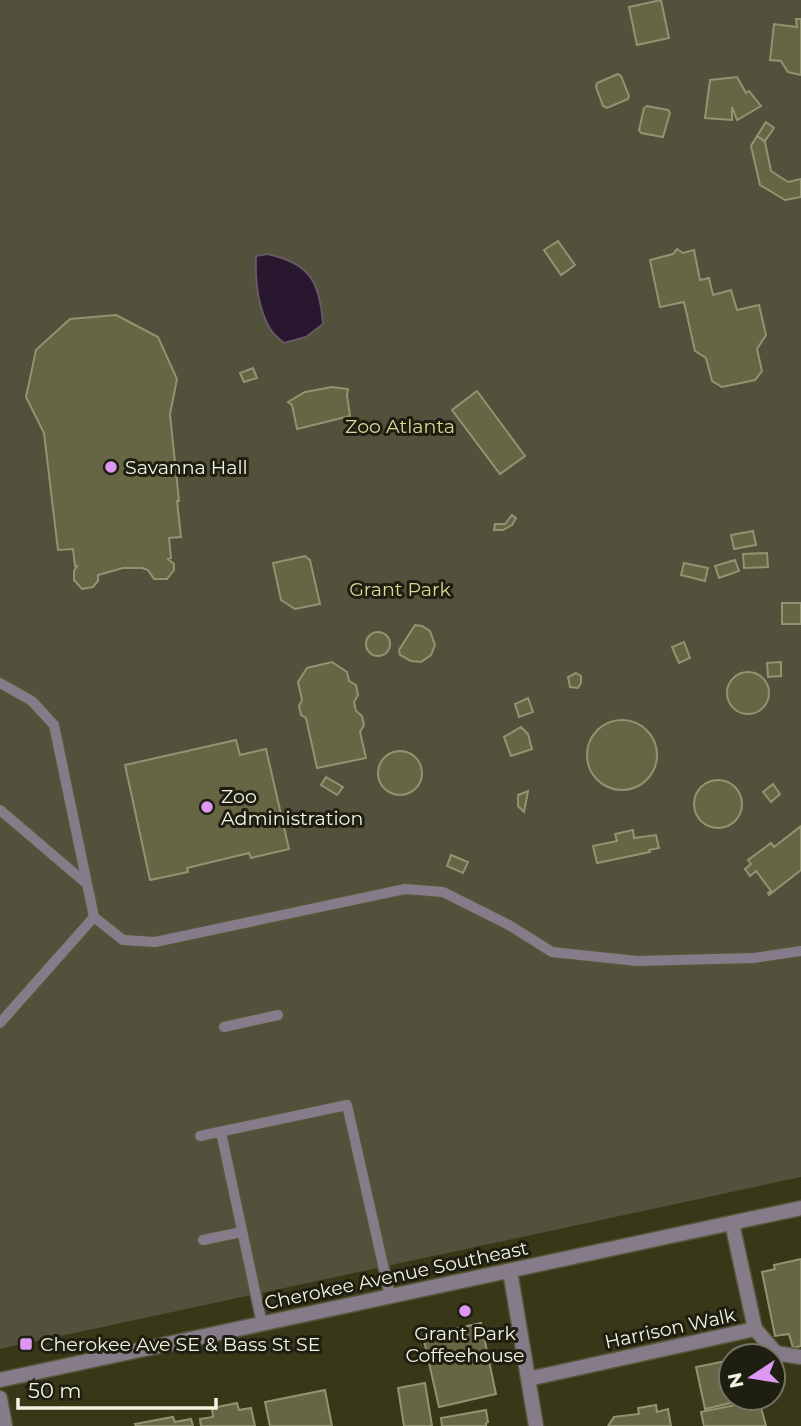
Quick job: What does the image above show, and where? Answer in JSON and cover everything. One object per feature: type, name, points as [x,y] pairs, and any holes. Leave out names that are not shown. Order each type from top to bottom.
[{"type":"street","name":"Cherokee Avenue Southeast","points":[[0,1380],[801,1208]]},
{"type":"street","name":"Harrison Walk","points":[[528,1379],[755,1329],[732,1223]]},
{"type":"street","points":[[510,1270],[536,1426]]},
{"type":"street","points":[[755,1329],[776,1353],[801,1357]]},
{"type":"street","points":[[0,1398],[5,1426]]},
{"type":"lane","points":[[0,683],[32,701],[54,725],[94,917],[123,940],[155,942],[405,889],[425,889],[443,892],[552,952],[636,961],[754,958],[801,951]]},
{"type":"lane","points":[[0,810],[87,884]]},
{"type":"lane","points":[[0,1023],[94,917]]},
{"type":"lane","points":[[224,1027],[278,1015]]},
{"type":"lane","points":[[200,1136],[347,1105],[390,1296]]},
{"type":"lane","points":[[221,1132],[262,1324]]},
{"type":"lane","points":[[203,1240],[242,1232]]},
{"type":"green space","name":"Grant Park","points":[[0,0],[801,0],[801,1177],[0,1349]]},
{"type":"shaded area","points":[[267,254],[303,269],[315,286],[323,324],[306,337],[284,343],[265,319],[258,293],[256,256]]},
{"type":"building","points":[[661,0],[669,38],[637,45],[629,7]]},
{"type":"building","points":[[796,19],[801,19],[801,75],[788,72],[781,61],[770,60],[774,24],[797,27]]},
{"type":"building","points":[[618,74],[629,96],[628,99],[607,108],[603,106],[597,83]]},
{"type":"building","points":[[737,77],[746,93],[749,91],[761,106],[737,120],[732,107],[732,120],[705,118],[710,80]]},
{"type":"building","points":[[647,106],[668,110],[670,113],[663,137],[641,133],[639,130],[644,108]]},
{"type":"building","points":[[766,122],[774,128],[765,141],[757,136]]},
{"type":"building","points":[[757,136],[765,142],[771,171],[788,182],[801,179],[801,197],[785,200],[760,185],[751,146]]},
{"type":"building","points":[[558,241],[575,265],[561,275],[544,250]]},
{"type":"building","points":[[677,249],[683,253],[694,250],[700,280],[709,278],[713,295],[731,290],[737,310],[759,305],[766,335],[757,349],[762,371],[755,380],[722,387],[712,381],[706,358],[695,351],[684,302],[660,307],[650,260],[673,254]]},
{"type":"building","name":"Savanna Hall","points":[[116,315],[158,337],[177,379],[170,414],[181,537],[169,538],[171,558],[168,559],[174,564],[174,570],[167,579],[154,579],[148,570],[142,568],[123,568],[98,575],[98,581],[93,587],[82,589],[74,580],[77,566],[73,549],[58,550],[44,433],[26,397],[36,350],[70,319]]},
{"type":"building","points":[[253,368],[257,378],[244,382],[240,373]]},
{"type":"building","points":[[332,387],[348,389],[350,416],[297,429],[292,405],[288,402],[305,392]]},
{"type":"building","points":[[477,391],[525,456],[500,474],[452,410]]},
{"type":"building","points":[[512,515],[516,518],[512,525],[503,530],[494,530],[495,524],[505,524]]},
{"type":"building","points":[[753,531],[756,545],[734,549],[731,535]]},
{"type":"building","points":[[767,553],[768,567],[744,568],[743,554]]},
{"type":"building","points":[[305,556],[310,560],[320,604],[295,609],[281,600],[273,563]]},
{"type":"building","points":[[735,560],[739,571],[719,578],[715,566]]},
{"type":"building","points":[[684,563],[708,568],[705,581],[681,575]]},
{"type":"building","points":[[782,603],[801,603],[801,624],[782,624]]},
{"type":"building","points":[[415,625],[430,631],[435,645],[431,655],[421,662],[411,661],[400,655],[399,650]]},
{"type":"building","points":[[378,632],[386,636],[390,644],[386,652],[378,656],[370,652],[366,644],[370,636]]},
{"type":"building","points":[[684,642],[690,658],[679,663],[672,647]]},
{"type":"building","points":[[332,662],[347,672],[349,681],[356,685],[358,695],[354,702],[364,725],[360,732],[366,758],[317,768],[306,718],[301,715],[299,706],[302,700],[298,682],[307,668]]},
{"type":"building","points":[[781,662],[781,676],[768,677],[767,663]]},
{"type":"building","points":[[748,672],[763,678],[769,693],[763,708],[748,714],[733,708],[727,693],[733,678]]},
{"type":"building","points":[[576,673],[581,676],[581,683],[578,688],[570,687],[568,677]]},
{"type":"building","points":[[528,698],[533,712],[519,717],[515,704]]},
{"type":"building","points":[[622,720],[647,730],[657,755],[647,780],[622,790],[597,780],[587,755],[597,730]]},
{"type":"building","points":[[521,727],[528,734],[532,749],[511,756],[504,737]]},
{"type":"building","name":"Zoo Administration","points":[[236,740],[240,755],[266,749],[289,849],[251,858],[249,853],[187,868],[188,872],[150,880],[125,765]]},
{"type":"building","points":[[400,751],[409,752],[416,757],[421,764],[421,782],[416,789],[409,794],[400,795],[391,794],[384,789],[379,782],[378,773],[379,764],[384,757],[391,752]]},
{"type":"building","points":[[326,777],[343,787],[337,795],[321,785]]},
{"type":"building","points":[[718,780],[735,787],[742,804],[735,821],[718,828],[701,821],[694,804],[701,787]]},
{"type":"building","points":[[773,784],[780,794],[771,802],[763,792]]},
{"type":"building","points":[[528,791],[524,812],[518,806],[518,795]]},
{"type":"building","points":[[801,826],[801,870],[769,895],[771,891],[756,871],[750,876],[745,869],[751,864],[748,860],[771,843],[774,847]]},
{"type":"building","points":[[633,830],[634,838],[656,835],[659,848],[597,863],[593,846],[617,841],[615,834]]},
{"type":"building","points":[[451,855],[468,862],[463,873],[447,866]]},
{"type":"building","points":[[801,1259],[801,1346],[793,1348],[789,1334],[775,1336],[762,1272],[775,1269],[774,1265]]},
{"type":"building","points":[[481,1323],[496,1394],[439,1407],[423,1336]]},
{"type":"building","points":[[717,1363],[717,1406],[705,1409],[696,1367]]},
{"type":"building","points":[[425,1383],[432,1426],[404,1426],[398,1388]]},
{"type":"building","points":[[325,1390],[332,1426],[270,1426],[265,1402]]},
{"type":"building","points":[[237,1403],[239,1410],[251,1408],[255,1426],[201,1426],[200,1419],[213,1417],[212,1408]]},
{"type":"building","points":[[656,1405],[657,1412],[668,1409],[671,1426],[608,1426],[614,1417],[639,1414],[638,1408]]},
{"type":"building","points":[[717,1409],[717,1412],[762,1412],[766,1426],[704,1426],[701,1412]]},
{"type":"building","points":[[486,1410],[486,1426],[442,1426],[441,1418]]},
{"type":"building","points":[[173,1417],[175,1422],[191,1419],[193,1426],[135,1424]]},
{"type":"place","name":"Savanna Hall","points":[[111,467]]},
{"type":"place","name":"Zoo Administration","points":[[207,807]]},
{"type":"place","name":"Grant Park Coffeehouse","points":[[465,1311]]},
{"type":"place","name":"Cherokee Ave SE & Bass St SE","points":[[26,1344]]},
{"type":"park label","name":"Zoo Atlanta","points":[[400,426]]}]
